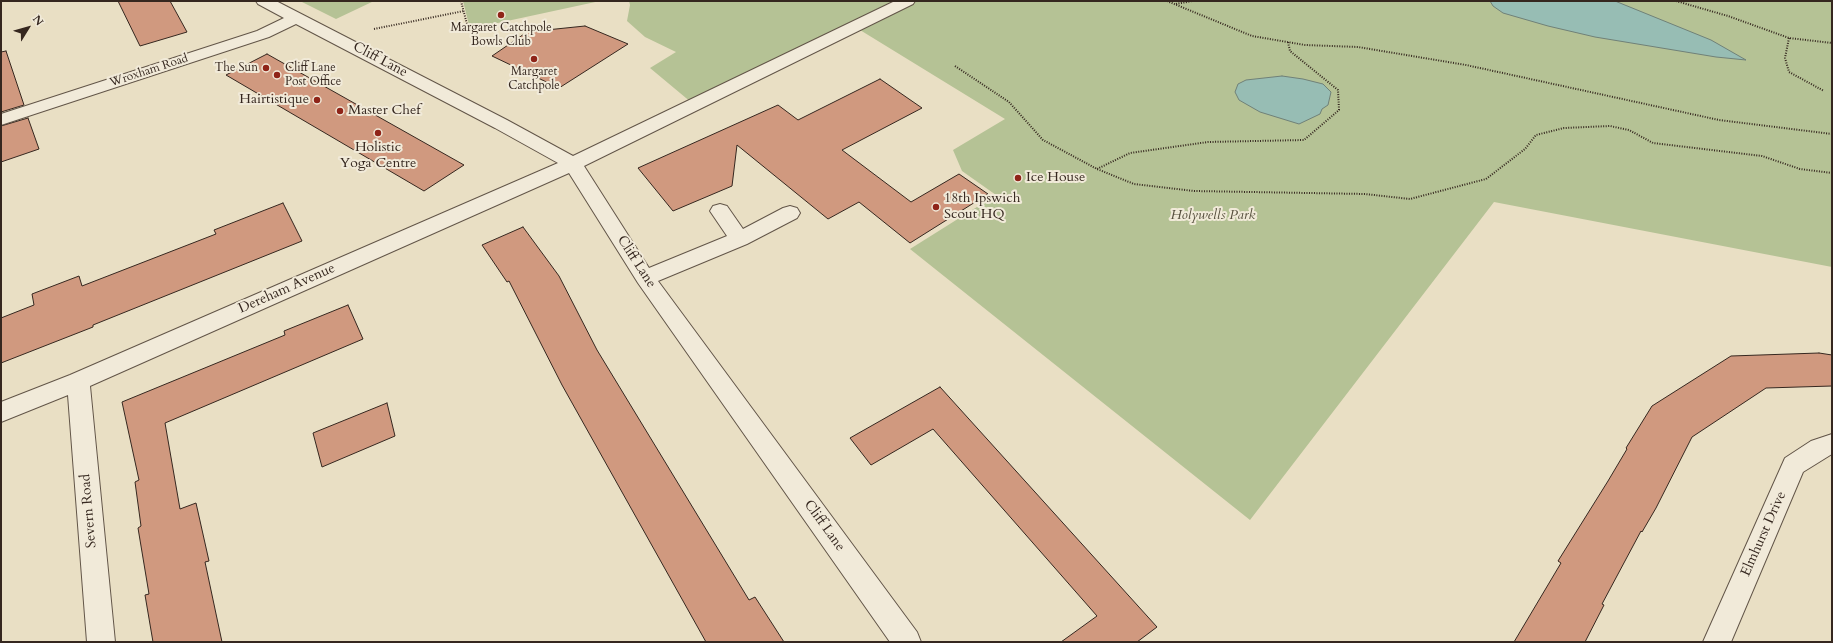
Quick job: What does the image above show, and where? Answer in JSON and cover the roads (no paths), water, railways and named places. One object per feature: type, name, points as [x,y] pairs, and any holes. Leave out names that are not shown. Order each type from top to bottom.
[{"type":"street","name":"Cliff Lane","points":[[264,1],[501,124],[573,164],[645,278],[907,642]]},
{"type":"street","name":"Dereham Avenue","points":[[1,412],[78,381],[573,164],[907,1]]},
{"type":"street","name":"Wroxham Road","points":[[1,120],[263,34],[296,18]]},
{"type":"street","points":[[720,211],[740,239]]},
{"type":"street","points":[[645,278],[740,239],[790,213]]},
{"type":"street","name":"Severn Road","points":[[78,381],[101,642]]},
{"type":"street","name":"Elmhurst Drive","points":[[1717,642],[1794,466],[1820,448],[1832,444]]},
{"type":"water","points":[[1490,1],[1615,1],[1711,40],[1746,60],[1716,57],[1595,37],[1548,26],[1503,13],[1493,6]]},
{"type":"water","points":[[1282,76],[1323,84],[1331,92],[1328,105],[1322,109],[1320,114],[1299,124],[1260,112],[1239,100],[1235,92],[1238,84],[1246,80]]},
{"type":"place","name":"Margaret Catchpole Bowls Club","points":[[501,15]]},
{"type":"place","name":"Margaret Catchpole","points":[[534,59]]},
{"type":"place","name":"The Sun","points":[[266,68]]},
{"type":"place","name":"Cliff Lane Post Office","points":[[277,75]]},
{"type":"place","name":"Hairtistique","points":[[317,100]]},
{"type":"place","name":"Master Chef","points":[[340,111]]},
{"type":"place","name":"Holistic Yoga Centre","points":[[378,133]]},
{"type":"place","name":"Ice House","points":[[1018,178]]},
{"type":"place","name":"18th Ipswich Scout HQ","points":[[936,207]]},
{"type":"park label","name":"Holywells Park","points":[[1213,216]]}]
